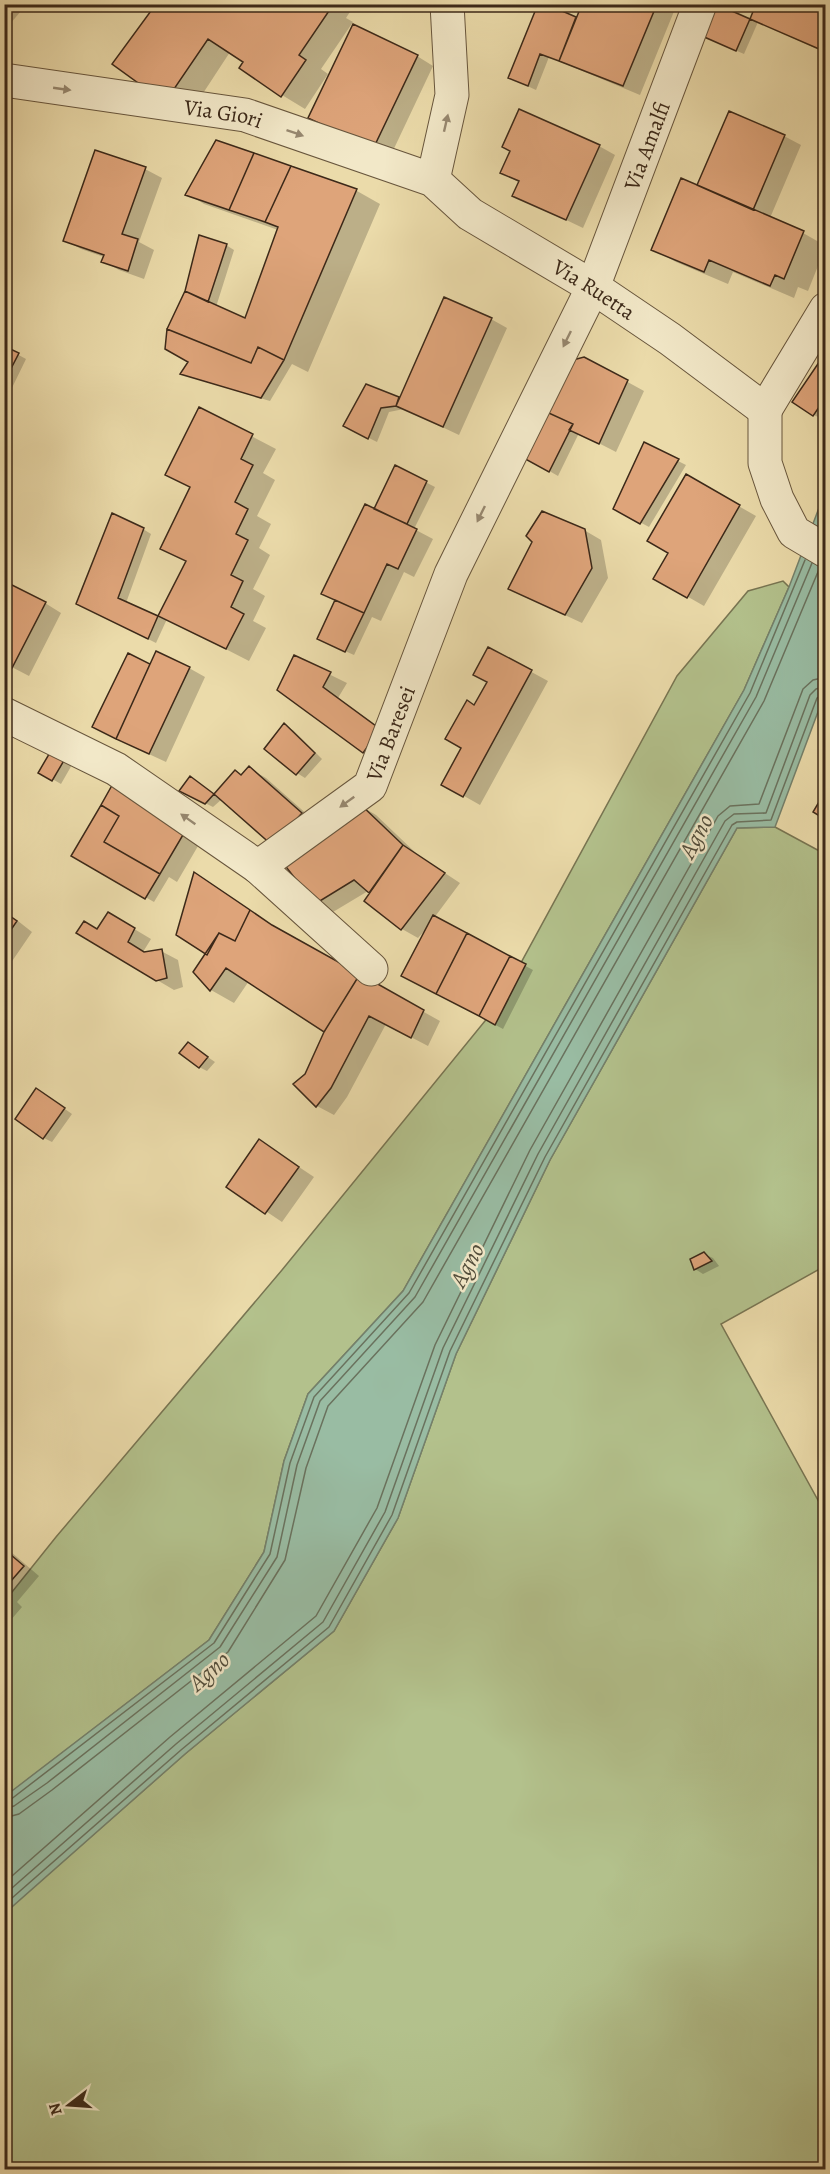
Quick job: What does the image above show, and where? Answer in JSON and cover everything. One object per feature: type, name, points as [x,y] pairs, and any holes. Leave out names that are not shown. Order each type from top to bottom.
[{"type":"street","points":[[433,180],[452,95],[447,4]]},
{"type":"street","name":"Via Amalfi","points":[[593,287],[700,4]]},
{"type":"street","name":"Via Giori","points":[[4,80],[245,116],[433,180]]},
{"type":"street","name":"Via Ruetta","points":[[433,180],[470,214],[593,287],[669,339],[765,410]]},
{"type":"street","name":"Via Baresei","points":[[258,867],[370,786],[451,574],[593,287]]},
{"type":"street","points":[[825,309],[765,410],[765,463],[777,499],[794,532],[825,551]]},
{"type":"street","points":[[4,714],[116,769],[258,867],[371,969]]},
{"type":"shaded area","points":[[783,581],[789,587],[744,690],[403,1291],[308,1394],[284,1461],[264,1552],[209,1640],[5,1797],[4,1602],[56,1537],[282,1270],[498,1005],[677,676],[748,591]]},
{"type":"shaded area","points":[[775,827],[825,854],[825,1266],[721,1324],[825,1513],[825,2169],[5,2169],[4,1913],[185,1754],[334,1631],[398,1518],[456,1354],[550,1160],[737,828]]},
{"type":"water","name":"Agno","points":[[825,492],[825,693],[775,827],[737,828],[550,1160],[456,1354],[398,1518],[334,1631],[185,1754],[5,1913],[4,1797],[209,1640],[264,1552],[284,1461],[308,1394],[403,1291],[744,690],[789,587]]},
{"type":"building","points":[[156,4],[220,4],[229,11],[234,4],[325,4],[331,8],[299,55],[306,60],[281,97],[239,68],[243,62],[208,39],[172,92],[141,85],[112,64]]},
{"type":"building","points":[[538,4],[546,4],[576,17],[559,61],[540,54],[528,86],[508,78]]},
{"type":"building","points":[[582,4],[657,4],[623,86],[559,61]]},
{"type":"building","points":[[716,4],[750,19],[736,51],[702,36]]},
{"type":"building","points":[[756,4],[826,4],[826,52],[750,19]]},
{"type":"building","points":[[353,24],[418,55],[373,149],[308,118]]},
{"type":"building","points":[[519,109],[600,145],[566,220],[512,196],[519,181],[500,173],[510,151],[502,147]]},
{"type":"building","points":[[729,111],[785,135],[753,210],[697,185]]},
{"type":"building","points":[[216,140],[254,153],[229,210],[185,195]]},
{"type":"building","points":[[95,150],[146,167],[122,234],[138,239],[128,271],[101,262],[104,255],[63,241]]},
{"type":"building","points":[[254,153],[291,166],[265,222],[229,210]]},
{"type":"building","points":[[291,166],[357,189],[284,360],[258,347],[251,363],[167,329],[185,291],[245,318],[278,227],[265,222]]},
{"type":"building","points":[[681,178],[804,231],[784,279],[775,275],[770,286],[709,260],[704,272],[651,250]]},
{"type":"building","points":[[199,235],[227,244],[208,302],[185,291]]},
{"type":"building","points":[[444,297],[492,318],[443,427],[396,406]]},
{"type":"building","points":[[167,329],[251,363],[258,347],[284,360],[261,398],[180,374],[188,362],[165,349]]},
{"type":"building","points":[[4,346],[19,353],[4,382]]},
{"type":"building","points":[[826,352],[826,397],[813,416],[792,402]]},
{"type":"building","points":[[584,357],[628,380],[599,444],[569,430],[573,424],[540,409],[562,363]]},
{"type":"building","points":[[366,384],[399,397],[396,406],[381,408],[368,439],[343,426]]},
{"type":"building","points":[[199,407],[253,434],[241,459],[253,465],[235,502],[248,509],[236,534],[248,540],[231,575],[243,581],[231,607],[244,614],[226,649],[158,616],[186,561],[160,549],[190,487],[165,475]]},
{"type":"building","points":[[540,409],[573,424],[549,472],[518,455]]},
{"type":"building","points":[[644,442],[679,459],[640,524],[613,509]]},
{"type":"building","points":[[395,465],[427,481],[407,524],[374,509]]},
{"type":"building","points":[[686,474],[740,505],[687,598],[653,579],[668,553],[647,541]]},
{"type":"building","points":[[365,504],[417,529],[398,569],[387,564],[364,613],[321,594]]},
{"type":"building","points":[[542,511],[585,529],[592,568],[565,615],[508,589],[532,542],[526,536]]},
{"type":"building","points":[[112,513],[144,528],[118,598],[158,616],[148,639],[76,604]]},
{"type":"building","points":[[4,581],[46,602],[12,668],[4,664]]},
{"type":"building","points":[[335,600],[364,613],[345,652],[317,639]]},
{"type":"building","points":[[488,647],[532,670],[463,797],[441,785],[461,748],[445,739],[467,700],[474,705],[487,682],[473,675]]},
{"type":"building","points":[[156,651],[190,667],[149,754],[116,739]]},
{"type":"building","points":[[128,653],[150,664],[116,739],[92,727]]},
{"type":"building","points":[[294,655],[331,672],[323,687],[380,729],[363,753],[277,690]]},
{"type":"building","points":[[284,723],[315,753],[296,775],[264,749]]},
{"type":"building","points":[[52,749],[66,757],[52,781],[38,773]]},
{"type":"building","points":[[249,766],[302,813],[273,846],[214,794],[235,770],[241,775]]},
{"type":"building","points":[[190,776],[214,794],[205,804],[179,791]]},
{"type":"building","points":[[115,780],[190,823],[160,874],[104,842],[119,816],[101,805]]},
{"type":"building","points":[[826,790],[826,820],[813,812]]},
{"type":"building","points":[[359,803],[403,845],[369,893],[354,880],[315,904],[283,863]]},
{"type":"building","points":[[101,805],[119,816],[104,842],[160,874],[145,899],[71,856]]},
{"type":"building","points":[[403,845],[445,873],[401,930],[364,901]]},
{"type":"building","points":[[194,872],[250,910],[235,941],[219,933],[207,955],[176,935]]},
{"type":"building","points":[[250,910],[272,925],[360,974],[324,1032],[226,968],[210,991],[193,972],[219,933],[235,941]]},
{"type":"building","points":[[4,912],[17,921],[4,940]]},
{"type":"building","points":[[108,912],[135,928],[128,942],[144,952],[162,949],[167,978],[156,981],[76,933],[84,921],[97,929]]},
{"type":"building","points":[[433,915],[467,933],[436,994],[401,976]]},
{"type":"building","points":[[467,933],[510,956],[479,1016],[436,994]]},
{"type":"building","points":[[510,956],[526,964],[495,1025],[479,1016]]},
{"type":"building","points":[[360,974],[424,1010],[411,1038],[369,1016],[331,1088],[316,1107],[293,1084],[305,1074],[324,1032]]},
{"type":"building","points":[[188,1042],[208,1057],[199,1068],[179,1053]]},
{"type":"building","points":[[36,1088],[65,1108],[43,1139],[15,1119]]},
{"type":"building","points":[[259,1139],[299,1167],[265,1214],[226,1187]]},
{"type":"building","points":[[704,1252],[712,1261],[694,1270],[690,1259]]},
{"type":"building","points":[[4,1549],[24,1566],[4,1589]]}]
